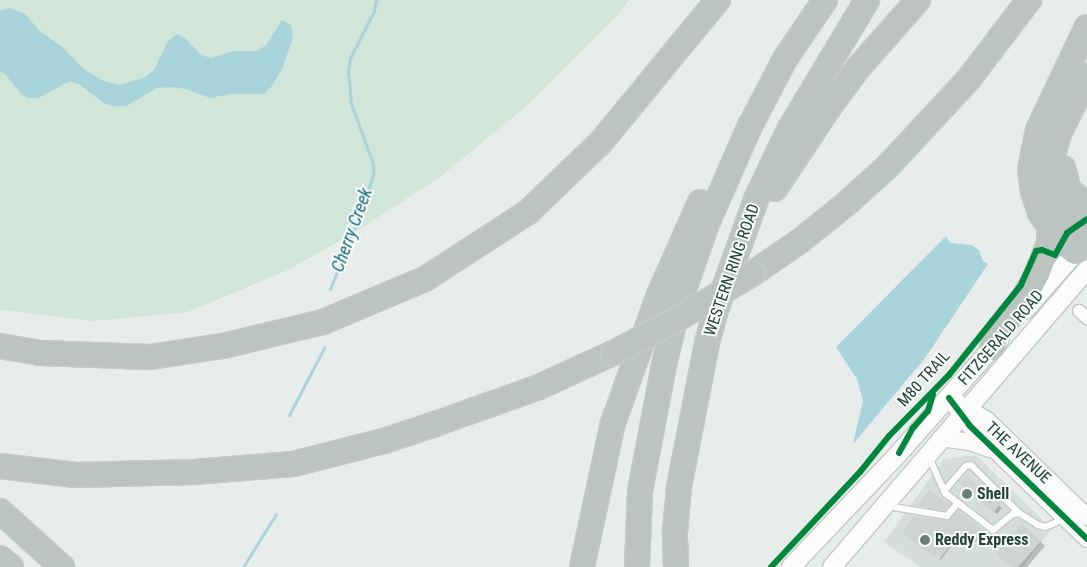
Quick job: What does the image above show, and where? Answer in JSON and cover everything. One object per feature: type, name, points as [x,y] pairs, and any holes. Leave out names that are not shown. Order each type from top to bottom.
[{"type":"highway","points":[[0,346],[40,353],[150,357],[196,350],[323,322],[425,279],[528,212],[600,143],[718,0]]},
{"type":"highway","points":[[582,567],[613,422],[658,297],[711,175],[749,110],[825,0]]},
{"type":"highway","name":"WESTERN RING ROAD","points":[[676,567],[675,532],[679,488],[707,343],[742,272],[757,197],[789,130],[867,0]]},
{"type":"highway","points":[[742,272],[757,219],[830,106],[859,67],[918,0]]},
{"type":"highway","points":[[0,466],[75,475],[194,472],[293,464],[384,441],[539,387],[613,353],[671,323],[742,272],[808,235],[888,166],[968,80],[1029,0]]},
{"type":"highway","points":[[1084,253],[1049,228],[1040,213],[1033,191],[1031,157],[1038,130],[1087,27]]},
{"type":"highway","points":[[636,567],[640,491],[661,378],[680,304],[706,226],[724,180],[785,59]]},
{"type":"highway","points":[[1084,253],[1058,200],[1051,163],[1058,136],[1085,81]]},
{"type":"highway","points":[[1085,81],[1065,147],[1063,169],[1069,190],[1087,204]]},
{"type":"highway","points":[[992,348],[997,333],[1022,301],[1037,274],[1049,243],[1049,228]]},
{"type":"highway","points":[[0,512],[62,567]]},
{"type":"highway","points":[[0,558],[11,567]]},
{"type":"main road","name":"FITZGERALD ROAD","points":[[791,567],[949,398],[992,348],[1084,253]]},
{"type":"main road","name":"FITZGERALD ROAD","points":[[832,567],[964,411],[1084,253]]},
{"type":"main road","points":[[823,567],[884,507]]},
{"type":"street","name":"THE AVENUE","points":[[949,398],[964,411],[996,452],[1070,510],[1087,517]]},
{"type":"street","name":"THE AVENUE","points":[[964,411],[987,420],[1070,510],[1087,539]]},
{"type":"street","name":"THE AVENUE","points":[[941,438],[970,442],[996,452]]},
{"type":"lane","points":[[928,453],[945,492],[993,530],[1014,514],[1019,513]]},
{"type":"lane","points":[[945,492],[966,466],[971,465],[1019,513],[1045,527],[1055,524],[1070,510]]},
{"type":"lane","points":[[884,507],[947,516],[958,503]]},
{"type":"shaded area","name":"Shell","points":[[976,455],[1052,529],[1022,567],[920,567],[884,542],[944,459]]},
{"type":"green space","points":[[0,0],[629,0],[617,16],[529,104],[440,177],[352,234],[288,270],[188,312],[94,321],[0,310]]},
{"type":"water","points":[[10,8],[25,14],[41,32],[61,46],[85,70],[104,81],[119,85],[143,78],[154,70],[168,41],[177,34],[185,38],[201,55],[211,58],[233,51],[257,51],[266,45],[282,20],[291,25],[293,37],[283,67],[272,86],[264,94],[230,94],[210,98],[186,89],[157,88],[126,106],[113,106],[104,103],[80,85],[70,81],[38,98],[28,98],[21,94],[5,74],[0,72],[0,11]]},
{"type":"water","points":[[946,236],[950,243],[971,245],[979,250],[983,261],[988,264],[925,358],[853,444],[863,401],[857,379],[836,347]]},
{"type":"building","points":[[967,476],[1000,504],[994,512],[960,484]]},
{"type":"building","points":[[929,490],[950,505],[945,511],[917,506]]},
{"type":"building","points":[[958,511],[983,530],[972,545],[958,535],[939,560],[902,533],[914,516],[948,521]]},
{"type":"building","points":[[1022,524],[1041,541],[1018,567],[1011,567],[996,554]]},
{"type":"waterway","name":"Cherry Creek","points":[[330,289],[364,205],[373,173],[373,163],[351,104],[348,72],[350,58],[374,11],[376,0]]},
{"type":"waterway","name":"Cherry Creek","points":[[289,415],[324,348]]},
{"type":"waterway","name":"Cherry Creek","points":[[243,567],[276,514]]},
{"type":"cycle path","name":"M80 TRAIL","points":[[771,567],[860,472],[889,436],[949,375],[1021,285],[1036,251],[1042,250],[1055,255],[1067,233],[1087,219]]},
{"type":"cycle path","name":"M80 TRAIL","points":[[899,453],[913,428],[928,411],[933,395]]},
{"type":"cycle path","points":[[949,398],[969,425],[1087,539]]},
{"type":"place","name":"Shell","points":[[967,494]]},
{"type":"place","name":"Reddy Express","points":[[925,540]]}]
